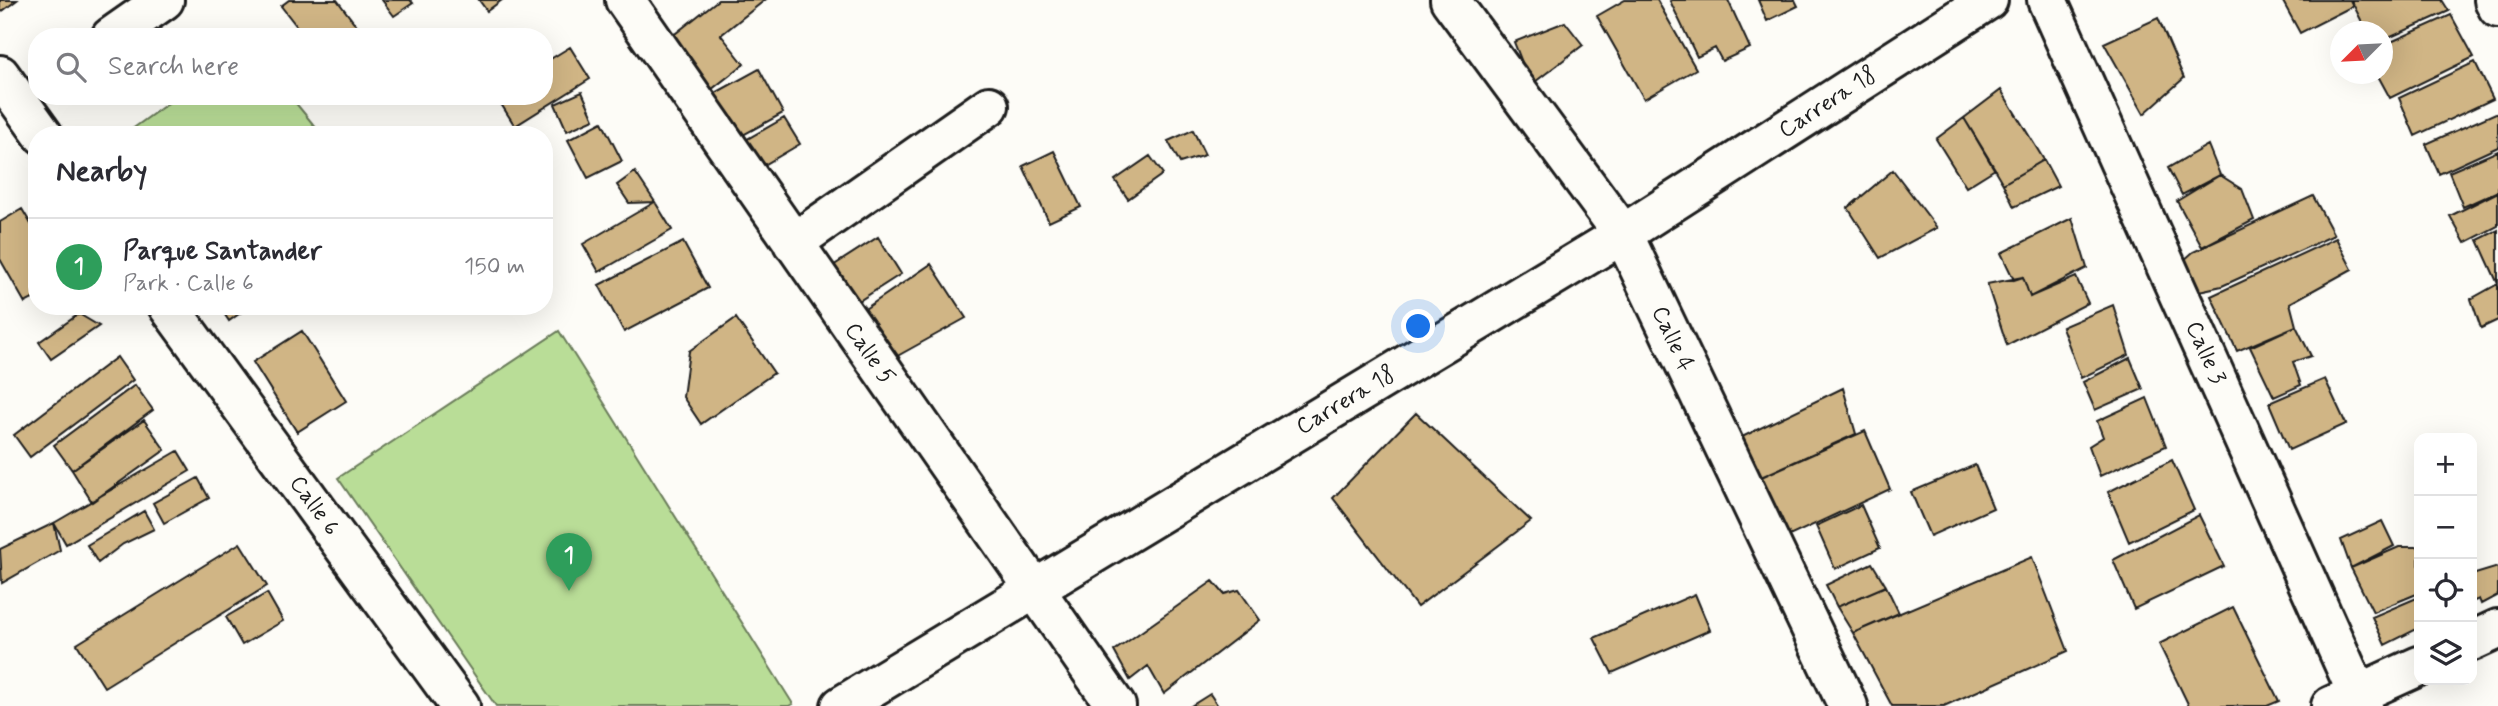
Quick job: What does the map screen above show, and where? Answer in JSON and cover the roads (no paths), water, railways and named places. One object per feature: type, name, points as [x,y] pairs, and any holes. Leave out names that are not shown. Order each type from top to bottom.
[{"type":"street","points":[[124,28],[164,0]]},
{"type":"street","name":"Calle 5","points":[[625,0],[1116,706]]},
{"type":"street","name":"Calle 4","points":[[1450,0],[1623,234],[1847,706]]},
{"type":"street","name":"Carrera 18","points":[[841,706],[1623,234],[1988,0]]},
{"type":"street","name":"Calle 3","points":[[2047,0],[2351,702]]},
{"type":"street","points":[[2494,0],[2498,8]]},
{"type":"street","points":[[14,94],[37,126]]},
{"type":"street","points":[[793,243],[989,106]]},
{"type":"street","name":"Calle 6","points":[[176,315],[460,706]]},
{"type":"street","points":[[2477,639],[2498,629]]},
{"type":"street","points":[[2351,702],[2414,669]]},
{"type":"place","name":"Parque Santander","points":[[569,591]]}]
